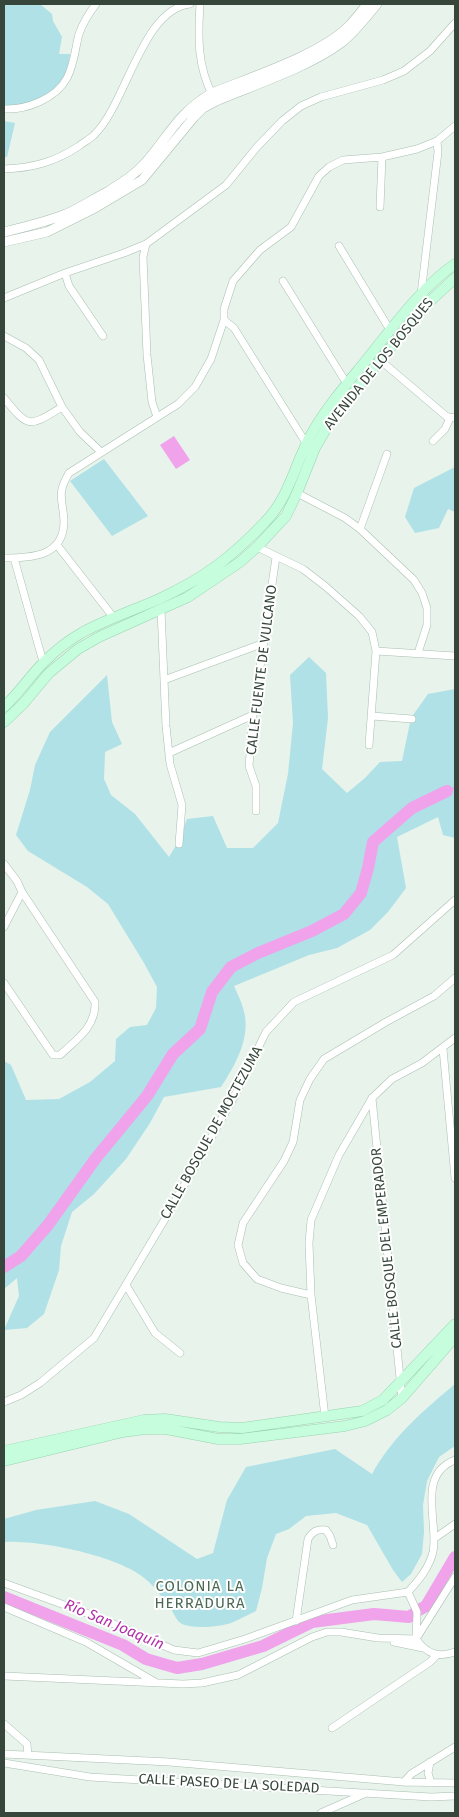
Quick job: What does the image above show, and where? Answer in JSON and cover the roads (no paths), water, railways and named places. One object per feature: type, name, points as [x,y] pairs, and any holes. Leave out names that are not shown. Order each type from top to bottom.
[{"type":"main road","name":"AVENIDA DE LOS BOSQUES","points":[[4,722],[23,704],[49,673],[78,649],[99,637],[188,597],[240,562],[257,547],[286,516],[297,493],[315,427],[390,330],[435,279],[455,264]]},
{"type":"main road","name":"AVENIDA DE LOS BOSQUES","points":[[4,707],[44,662],[84,632],[192,582],[236,552],[266,521],[282,500],[310,446],[333,416],[427,304],[455,278]]},
{"type":"main road","points":[[4,1451],[144,1420],[165,1419],[219,1427],[242,1428],[362,1411],[383,1400],[455,1324]]},
{"type":"main road","points":[[4,1461],[123,1432],[145,1429],[166,1429],[218,1439],[240,1439],[345,1426],[365,1421],[387,1410],[402,1398],[455,1337]]},
{"type":"street","points":[[4,109],[16,109],[32,105],[48,97],[61,86],[73,62],[83,25],[96,4]]},
{"type":"street","points":[[4,169],[44,164],[65,155],[95,135],[112,108],[149,34],[169,12],[181,5],[190,4]]},
{"type":"street","points":[[200,4],[198,38],[201,64],[214,97]]},
{"type":"street","points":[[4,232],[44,222],[68,213],[122,183],[146,162],[188,109],[322,45],[349,26],[368,4]]},
{"type":"street","points":[[4,242],[47,232],[95,208],[142,180],[194,117],[214,97],[299,66],[326,52],[340,44],[353,32],[377,4]]},
{"type":"street","points":[[4,298],[65,272],[146,244],[226,185],[282,120],[301,106],[320,97],[383,80],[404,70],[430,51],[455,23]]},
{"type":"street","points":[[4,558],[34,556],[49,551],[57,545],[63,526],[60,491],[69,473],[178,404],[195,387],[211,360],[224,320],[224,309],[233,281],[260,250],[291,228],[319,176],[329,167],[343,160],[382,158],[398,155],[437,141],[455,126]]},
{"type":"street","points":[[421,294],[438,152],[437,141]]},
{"type":"street","points":[[380,207],[382,158]]},
{"type":"street","points":[[146,244],[143,257],[147,355],[152,402],[157,417]]},
{"type":"street","points":[[339,246],[390,330]]},
{"type":"street","points":[[65,272],[69,286],[103,336]]},
{"type":"street","points":[[283,281],[347,384]]},
{"type":"street","points":[[224,320],[234,328],[310,446]]},
{"type":"street","points":[[4,336],[26,348],[39,360],[62,407],[80,432],[101,452]]},
{"type":"street","points":[[380,360],[446,416],[453,418],[433,441]]},
{"type":"street","points":[[4,398],[23,420],[28,423],[41,420],[62,407]]},
{"type":"street","points":[[360,530],[387,454]]},
{"type":"street","points":[[297,493],[345,518],[414,580],[422,593],[427,608],[427,625],[418,654]]},
{"type":"street","points":[[57,545],[114,618]]},
{"type":"street","points":[[257,547],[302,569],[325,586],[359,616],[372,632],[376,650],[369,745]]},
{"type":"street","name":"CALLE FUENTE DE VULCANO","points":[[256,812],[256,786],[250,766],[254,715],[276,557]]},
{"type":"street","points":[[14,558],[44,662]]},
{"type":"street","points":[[161,610],[166,726],[170,764],[182,805],[179,844]]},
{"type":"street","points":[[164,680],[264,643]]},
{"type":"street","points":[[376,650],[455,656]]},
{"type":"street","points":[[170,753],[254,715]]},
{"type":"street","points":[[372,716],[412,719]]},
{"type":"street","points":[[4,864],[95,1002],[91,1025],[57,1056],[49,1052],[4,984]]},
{"type":"street","points":[[4,927],[22,892]]},
{"type":"street","name":"CALLE BOSQUE DE MOCTEZUMA","points":[[4,1402],[21,1396],[40,1383],[94,1338],[234,1097],[266,1032],[294,1002],[393,955],[455,900]]},
{"type":"street","points":[[312,1294],[281,1288],[257,1279],[243,1263],[238,1245],[243,1223],[284,1161],[293,1142],[300,1100],[310,1079],[324,1059],[434,996],[455,978]]},
{"type":"street","points":[[325,1417],[312,1294],[309,1244],[311,1220],[339,1155],[372,1098],[392,1079],[422,1063],[443,1049],[455,1038]]},
{"type":"street","points":[[443,1049],[455,1178]]},
{"type":"street","name":"CALLE BOSQUE DEL EMPERADOR","points":[[372,1098],[402,1398]]},
{"type":"street","points":[[126,1285],[155,1333],[180,1353]]},
{"type":"street","points":[[4,1583],[100,1618],[174,1650],[198,1653],[245,1639],[352,1600],[408,1592],[430,1563],[435,1538],[432,1524],[432,1486],[439,1472],[455,1460]]},
{"type":"street","points":[[435,1538],[455,1524]]},
{"type":"street","points":[[296,1621],[308,1539],[312,1533],[319,1529],[326,1530],[333,1545]]},
{"type":"street","points":[[416,1639],[455,1577]]},
{"type":"street","points":[[408,1592],[417,1612],[416,1639],[423,1648]]},
{"type":"street","points":[[4,1607],[86,1642],[155,1682]]},
{"type":"street","points":[[4,1676],[202,1684],[228,1678],[261,1664],[312,1636],[328,1632],[341,1632],[378,1638],[416,1639]]},
{"type":"street","points":[[393,1642],[423,1648],[436,1656],[445,1656],[455,1652]]},
{"type":"street","points":[[332,1728],[430,1662],[436,1656]]},
{"type":"street","points":[[120,1681],[126,1678],[130,1672],[129,1666]]},
{"type":"street","points":[[4,1724],[27,1744],[28,1755]]},
{"type":"street","points":[[404,1782],[411,1774],[455,1747]]},
{"type":"street","name":"CALLE PASEO DE LA SOLEDAD","points":[[4,1754],[168,1762],[404,1782],[455,1784]]},
{"type":"street","points":[[430,1762],[428,1773],[431,1783]]},
{"type":"street","name":"CALLE PASEO DE LA SOLEDAD","points":[[4,1763],[90,1777],[430,1797],[455,1796]]},
{"type":"street","points":[[321,1813],[368,1792]]},
{"type":"waterway","points":[[447,791],[455,788]]},
{"type":"waterway","points":[[4,1267],[21,1256],[48,1225],[96,1158],[147,1096],[173,1054],[200,1029],[212,992],[231,967],[258,953],[312,931],[344,914],[361,893],[373,842],[412,808],[447,791]]},
{"type":"waterway","name":"Río San Joaquín","points":[[419,1610],[426,1606],[455,1557]]},
{"type":"waterway","name":"Río San Joaquín","points":[[4,1597],[123,1645],[146,1659],[177,1668],[202,1664],[263,1646],[312,1622],[374,1614],[409,1617],[415,1613]]},
{"type":"district","name":"COLONIA LA HERRADURA","points":[[200,1596]]}]
